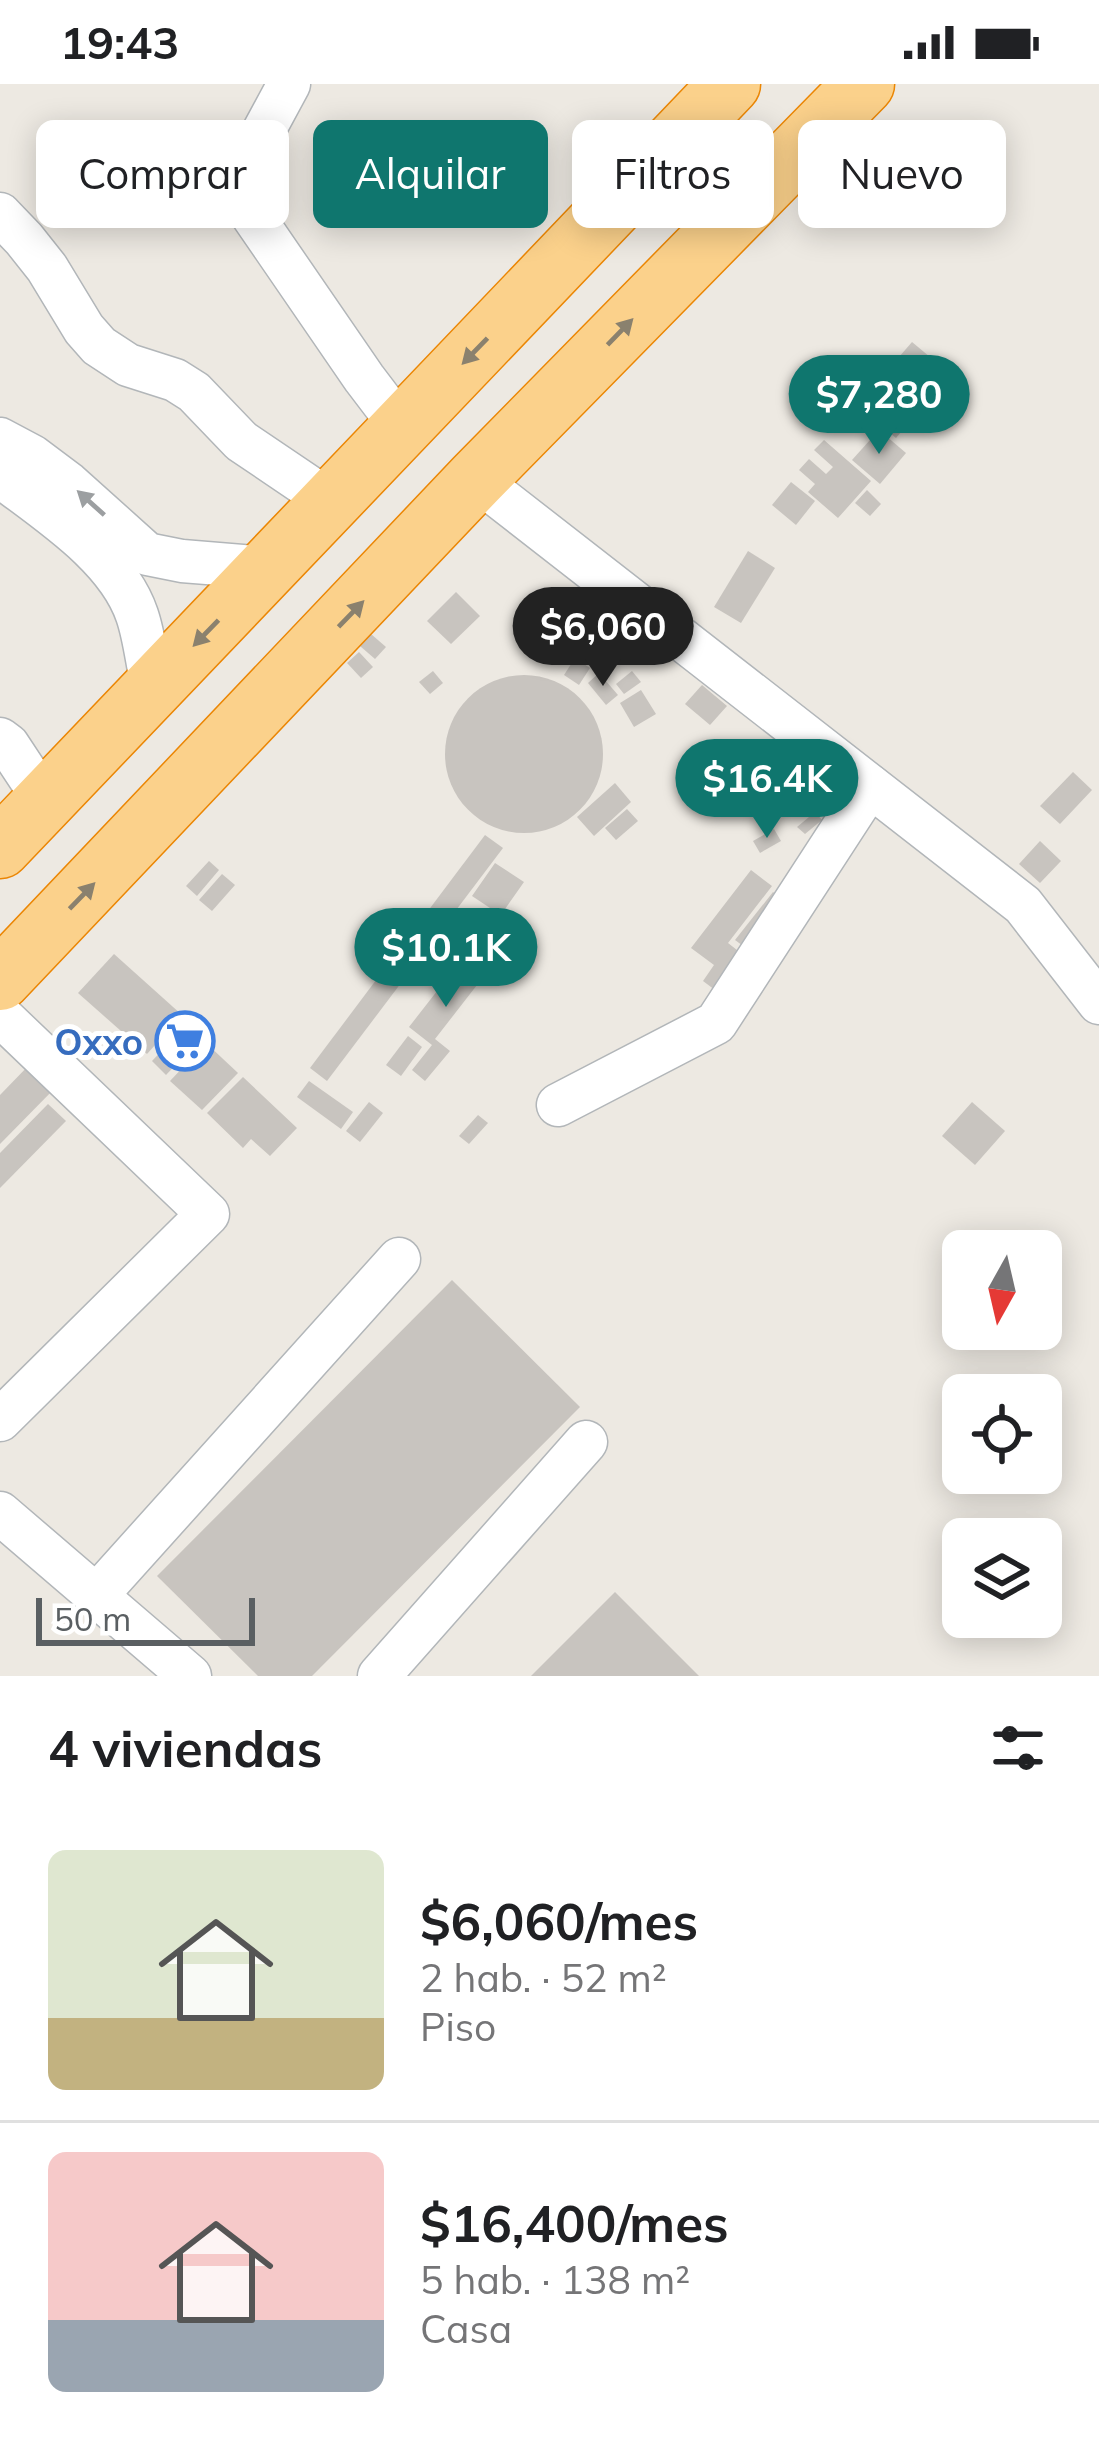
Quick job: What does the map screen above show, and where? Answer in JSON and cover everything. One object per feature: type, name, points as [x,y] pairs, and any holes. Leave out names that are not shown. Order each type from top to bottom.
[{"type":"highway","points":[[696,120],[730,84]]},
{"type":"highway","points":[[0,980],[476,479],[864,84]]},
{"type":"highway","points":[[0,848],[593,228]]},
{"type":"highway","points":[[702,249],[712,228]]},
{"type":"street","points":[[289,84],[255,147],[250,212],[402,428]]},
{"type":"street","points":[[9,229],[47,268],[99,346],[128,365],[175,380],[194,392],[241,441],[331,502]]},
{"type":"street","points":[[0,439],[68,483],[134,568],[137,614],[152,689]]},
{"type":"street","points":[[0,476],[81,538],[134,568],[182,561],[268,568]]},
{"type":"street","points":[[476,479],[1023,905],[1099,1004]]},
{"type":"street","points":[[0,739],[45,800]]},
{"type":"street","points":[[558,1106],[716,1023],[870,786]]},
{"type":"street","points":[[0,1015],[208,1214],[0,1420]]},
{"type":"street","points":[[96,1596],[399,1259]]},
{"type":"street","points":[[379,1676],[586,1442]]},
{"type":"street","points":[[0,1513],[190,1676]]},
{"type":"building","points":[[912,342],[936,362],[916,384],[893,364]]},
{"type":"building","points":[[887,373],[933,412],[920,428],[911,420],[896,438],[858,406]]},
{"type":"building","points":[[879,430],[906,453],[880,484],[852,460]]},
{"type":"building","points":[[824,440],[871,481],[838,518],[808,492],[815,484],[799,470],[809,459],[826,474],[833,467],[814,450]]},
{"type":"building","points":[[791,482],[815,501],[796,525],[772,505]]},
{"type":"building","points":[[867,490],[881,504],[870,516],[855,503]]},
{"type":"building","points":[[748,551],[775,568],[741,623],[714,607]]},
{"type":"building","points":[[456,592],[480,616],[451,644],[427,621]]},
{"type":"building","points":[[371,634],[386,647],[375,659],[360,646]]},
{"type":"building","points":[[359,652],[373,667],[361,678],[347,663]]},
{"type":"building","points":[[575,658],[590,668],[579,685],[564,675]]},
{"type":"building","points":[[433,671],[443,683],[430,694],[419,682]]},
{"type":"building","points":[[632,671],[641,682],[624,694],[616,684]]},
{"type":"building","points":[[599,673],[618,695],[606,705],[588,683]]},
{"type":"building","points":[[524,675],[554,681],[580,698],[597,724],[603,754],[597,784],[580,810],[554,827],[524,833],[494,827],[468,810],[451,784],[445,754],[451,724],[468,698],[494,681]]},
{"type":"building","points":[[702,685],[727,706],[710,725],[685,704]]},
{"type":"building","points":[[641,690],[656,714],[634,727],[620,703]]},
{"type":"building","points":[[784,766],[794,775],[781,789],[771,780]]},
{"type":"building","points":[[1073,772],[1092,790],[1060,824],[1040,806]]},
{"type":"building","points":[[615,783],[631,802],[594,836],[577,817]]},
{"type":"building","points":[[807,785],[815,795],[802,807],[793,797]]},
{"type":"building","points":[[627,809],[638,821],[616,840],[605,828]]},
{"type":"building","points":[[815,812],[822,820],[805,834],[797,827]]},
{"type":"building","points":[[774,829],[781,841],[760,853],[753,841]]},
{"type":"building","points":[[485,835],[503,848],[327,1081],[310,1068]]},
{"type":"building","points":[[1040,841],[1061,861],[1040,883],[1019,864]]},
{"type":"building","points":[[209,861],[219,870],[197,896],[186,886]]},
{"type":"building","points":[[495,863],[524,882],[505,909],[518,917],[491,961],[470,948],[491,914],[500,920],[502,916],[472,896]]},
{"type":"building","points":[[751,870],[772,886],[728,943],[746,957],[719,993],[703,981],[714,965],[691,948]]},
{"type":"building","points":[[222,874],[235,885],[212,911],[199,900]]},
{"type":"building","points":[[773,892],[787,903],[750,951],[735,940]]},
{"type":"building","points":[[469,950],[491,967],[435,1039],[450,1051],[425,1081],[412,1070],[432,1045],[409,1027]]},
{"type":"building","points":[[114,954],[182,1015],[147,1054],[78,993]]},
{"type":"building","points":[[182,1019],[203,1039],[189,1053],[168,1033]]},
{"type":"building","points":[[408,1036],[422,1047],[401,1076],[386,1065]]},
{"type":"building","points":[[169,1043],[184,1056],[166,1075],[152,1061]]},
{"type":"building","points":[[206,1043],[238,1073],[202,1110],[170,1081]]},
{"type":"building","points":[[31,1063],[56,1087],[0,1144],[0,1095]]},
{"type":"building","points":[[243,1077],[297,1128],[270,1156],[251,1139],[243,1148],[207,1113]]},
{"type":"building","points":[[309,1081],[353,1112],[341,1129],[297,1097]]},
{"type":"building","points":[[369,1102],[383,1113],[360,1142],[346,1131]]},
{"type":"building","points":[[972,1102],[1005,1131],[975,1165],[942,1136]]},
{"type":"building","points":[[48,1104],[66,1121],[0,1188],[0,1153]]},
{"type":"building","points":[[478,1115],[488,1123],[469,1144],[459,1136]]},
{"type":"building","points":[[452,1280],[580,1407],[312,1676],[258,1676],[157,1576]]},
{"type":"building","points":[[615,1592],[699,1676],[531,1676]]},
{"type":"place","name":"Oxxo","points":[[185,1041]]}]
